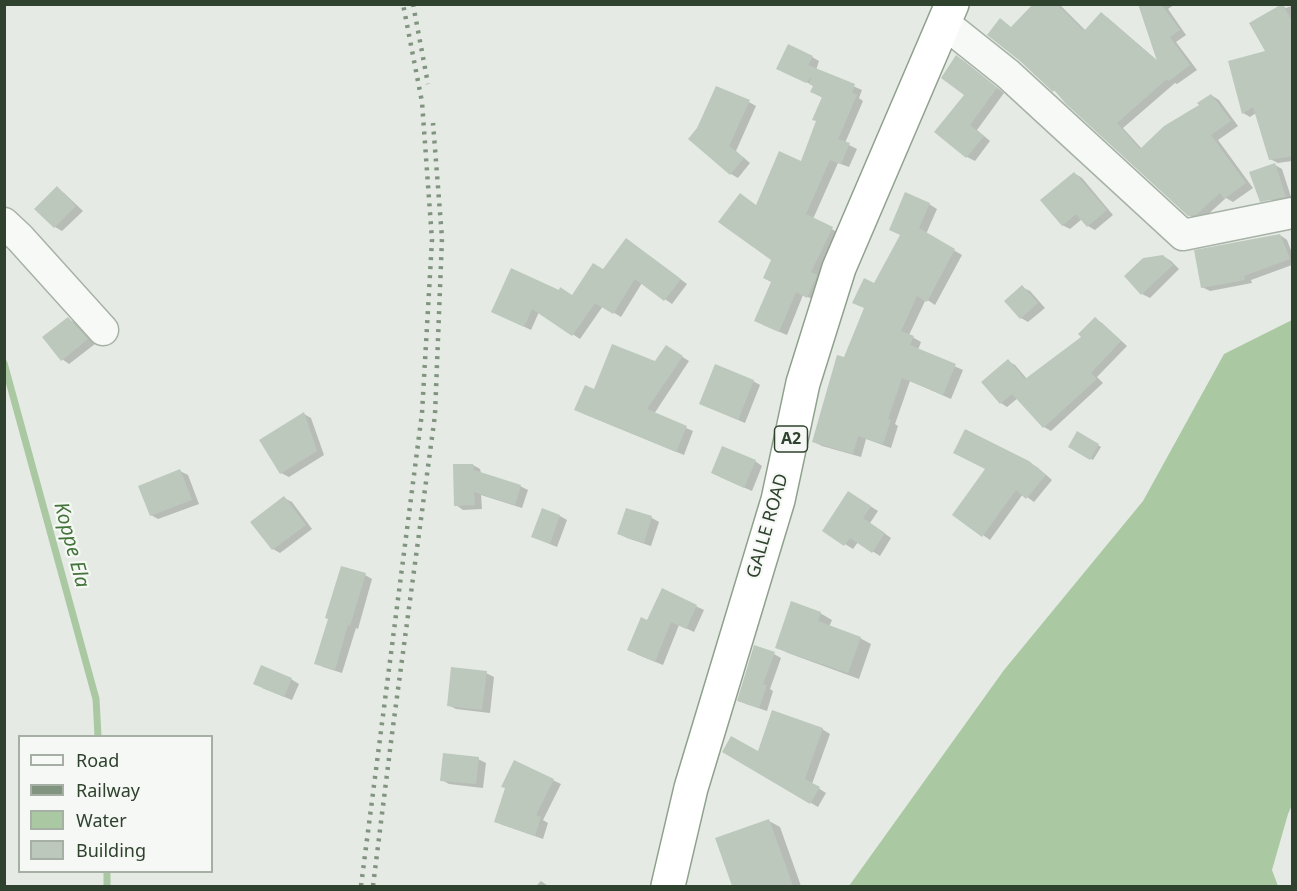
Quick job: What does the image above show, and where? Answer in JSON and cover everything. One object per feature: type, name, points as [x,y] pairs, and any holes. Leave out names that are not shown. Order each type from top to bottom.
[{"type":"highway","name":"GALLE ROAD","points":[[668,886],[690,788],[778,500],[803,384],[839,268],[948,14]]},
{"type":"street","points":[[948,14],[1008,74],[1183,235],[1293,213]]},
{"type":"street","points":[[4,223],[103,330]]},
{"type":"water","points":[[1292,320],[1292,805],[1272,870],[1278,886],[849,886],[1004,670],[1143,501],[1224,354]]},
{"type":"building","points":[[1033,4],[1057,4],[1084,31],[1101,12],[1157,61],[1138,4],[1161,4],[1180,30],[1170,37],[1190,65],[1169,81],[1167,79],[1117,123],[1140,149],[1164,126],[1199,105],[1197,103],[1211,94],[1231,121],[1211,135],[1246,183],[1224,199],[1220,193],[1196,215],[1188,216],[1066,104],[1054,90],[1053,92],[1020,61],[987,35],[1000,18],[1011,27]]},
{"type":"building","points":[[1282,4],[1293,22],[1293,156],[1269,160],[1253,107],[1242,114],[1228,61],[1265,51],[1249,23]]},
{"type":"building","points":[[788,44],[813,56],[808,65],[855,84],[852,93],[857,95],[838,139],[850,143],[841,164],[830,160],[806,214],[833,227],[811,272],[817,275],[807,298],[796,292],[779,332],[754,321],[771,282],[763,278],[771,260],[718,222],[740,193],[756,205],[779,151],[801,161],[816,121],[812,120],[822,97],[810,92],[813,86],[809,84],[812,76],[806,83],[776,69]]},
{"type":"building","points":[[956,55],[997,88],[970,125],[984,136],[966,158],[934,132],[964,95],[941,78]]},
{"type":"building","points":[[716,86],[750,100],[729,146],[744,158],[730,175],[688,139],[697,128]]},
{"type":"building","points":[[1275,163],[1286,197],[1260,202],[1249,172]]},
{"type":"building","points":[[1074,172],[1107,210],[1087,227],[1076,214],[1062,226],[1040,200]]},
{"type":"building","points":[[57,186],[76,206],[54,228],[34,209]]},
{"type":"building","points":[[905,192],[930,203],[919,228],[955,249],[927,302],[917,296],[901,331],[914,336],[910,345],[956,364],[943,395],[902,378],[888,419],[891,420],[883,444],[858,436],[853,454],[812,442],[837,355],[844,357],[864,308],[852,303],[864,278],[874,283],[900,235],[889,230]]},
{"type":"building","points":[[1280,234],[1290,259],[1244,276],[1245,280],[1201,288],[1194,250]]},
{"type":"building","points":[[626,238],[681,279],[664,301],[635,279],[613,314],[595,303],[572,336],[532,309],[524,327],[491,312],[511,268],[559,290],[560,287],[572,295],[593,263],[603,269]]},
{"type":"building","points":[[1163,255],[1173,265],[1141,295],[1124,276],[1143,258]]},
{"type":"building","points":[[1022,285],[1038,303],[1020,319],[1004,301]]},
{"type":"building","points":[[68,317],[88,339],[61,361],[42,337]]},
{"type":"building","points":[[1095,317],[1121,341],[1091,373],[1097,379],[1043,428],[1012,394],[1000,404],[981,382],[1008,359],[1025,379],[1081,337],[1078,334]]},
{"type":"building","points":[[612,344],[655,361],[666,345],[683,356],[647,409],[687,426],[676,452],[574,410],[585,385],[594,389]]},
{"type":"building","points":[[715,364],[754,380],[738,420],[699,404]]},
{"type":"building","points":[[304,412],[317,451],[280,474],[259,440]]},
{"type":"building","points":[[965,429],[1029,461],[1046,475],[1026,499],[1016,490],[982,537],[952,515],[985,469],[953,453]]},
{"type":"building","points":[[1077,431],[1099,444],[1090,460],[1068,447]]},
{"type":"building","points":[[722,446],[756,460],[744,488],[711,473]]},
{"type":"building","points":[[453,464],[473,464],[474,470],[521,485],[515,505],[474,492],[475,505],[454,506]]},
{"type":"building","points":[[180,469],[192,500],[150,516],[138,486]]},
{"type":"building","points":[[848,491],[871,506],[863,518],[885,533],[872,553],[850,538],[844,546],[822,531]]},
{"type":"building","points":[[284,496],[306,525],[272,550],[250,522]]},
{"type":"building","points":[[542,508],[560,515],[550,544],[531,537]]},
{"type":"building","points":[[626,508],[652,516],[644,543],[617,534]]},
{"type":"building","points":[[341,566],[366,573],[335,670],[314,664]]},
{"type":"building","points":[[662,588],[697,605],[686,629],[671,622],[655,662],[627,650],[641,617],[647,620]]},
{"type":"building","points":[[791,601],[821,612],[818,621],[861,637],[848,673],[775,648]]},
{"type":"building","points":[[754,645],[775,652],[763,684],[767,685],[759,708],[737,701]]},
{"type":"building","points":[[261,665],[292,678],[284,697],[253,684]]},
{"type":"building","points":[[451,667],[487,671],[482,710],[447,706]]},
{"type":"building","points":[[772,710],[823,728],[805,779],[820,787],[810,804],[722,752],[731,736],[758,751]]},
{"type":"building","points":[[443,753],[479,757],[476,784],[440,781]]},
{"type":"building","points":[[514,760],[554,779],[536,815],[541,817],[535,836],[494,822],[505,788],[501,787]]},
{"type":"building","points":[[769,819],[793,886],[732,886],[715,838]]},
{"type":"waterway","name":"Koppe Ela","points":[[4,363],[96,699],[98,735]]},
{"type":"waterway","name":"Koppe Ela","points":[[107,873],[107,886]]},
{"type":"railway","points":[[361,886],[422,413],[432,240],[422,102],[403,4]]},
{"type":"railway","points":[[413,4],[428,84]]},
{"type":"railway","points":[[373,886],[435,415],[442,238],[433,123]]}]
